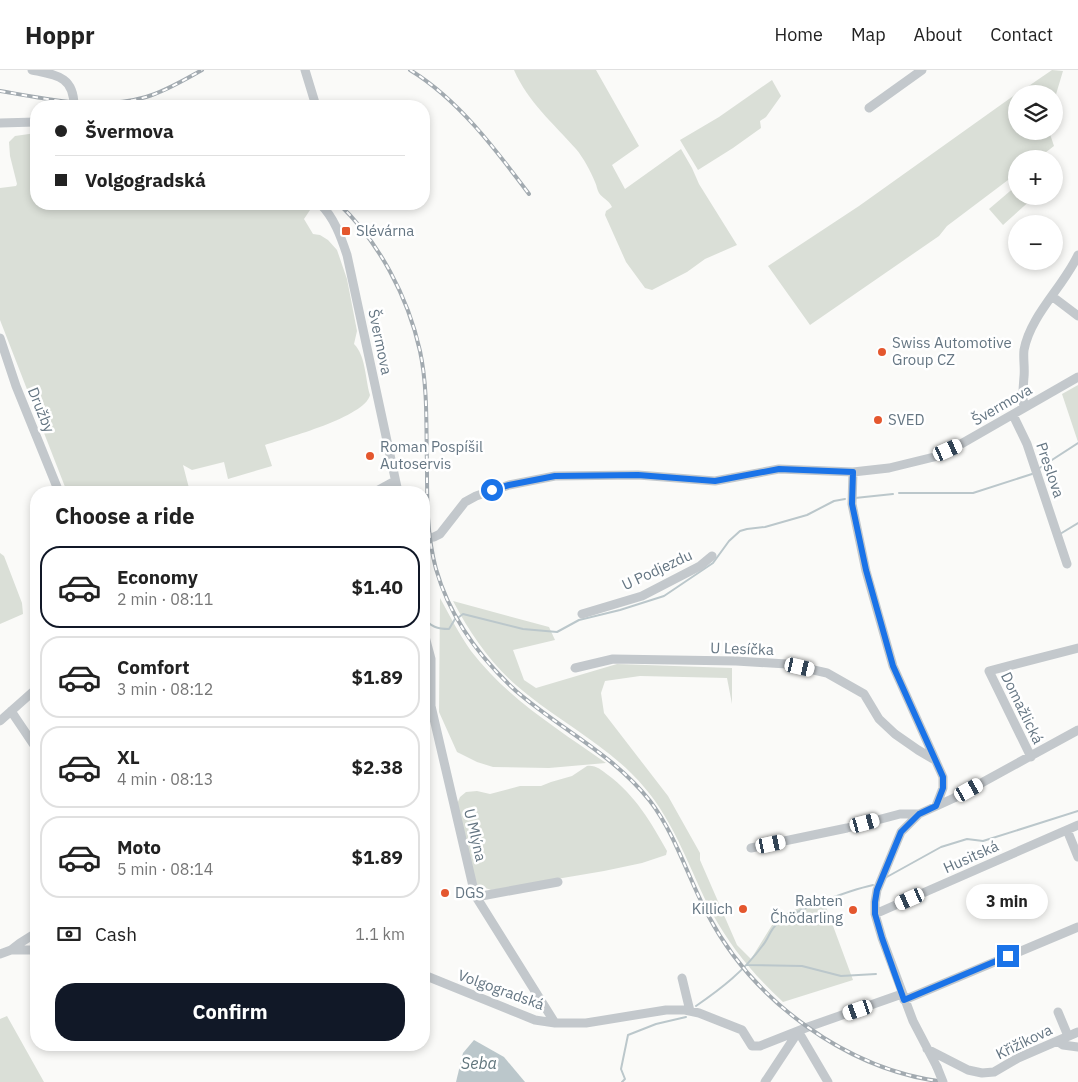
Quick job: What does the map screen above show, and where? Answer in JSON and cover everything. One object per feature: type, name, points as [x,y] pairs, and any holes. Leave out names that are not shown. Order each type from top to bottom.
[{"type":"street","points":[[32,70],[56,74],[67,82],[74,95],[74,100]]},
{"type":"street","points":[[305,70],[314,100]]},
{"type":"street","points":[[870,108],[922,70]]},
{"type":"street","points":[[0,123],[30,122]]},
{"type":"street","name":"Švermova","points":[[329,210],[347,255],[396,486]]},
{"type":"street","points":[[1024,408],[1022,395],[1024,351],[1030,329],[1053,297],[1078,255]]},
{"type":"street","points":[[1053,297],[1078,316]]},
{"type":"street","name":"Družby","points":[[0,338],[16,386],[57,486]]},
{"type":"street","name":"Švermova","points":[[430,537],[440,534],[465,502],[476,496],[509,485],[555,476],[638,475],[715,481],[779,469],[853,472],[889,468],[934,457],[961,444],[1078,377]]},
{"type":"street","name":"Preslova","points":[[1013,414],[1027,444],[1067,564]]},
{"type":"street","points":[[853,472],[852,504],[866,570],[893,666],[943,777],[943,788],[936,806]]},
{"type":"street","points":[[386,486],[395,481]]},
{"type":"street","name":"U Podjezdu","points":[[582,614],[642,596],[700,566],[712,556]]},
{"type":"street","name":"Domažlická","points":[[1031,757],[989,671],[1077,650]]},
{"type":"street","name":"U Mlýna","points":[[430,652],[432,659],[430,679]]},
{"type":"street","name":"U Lesíčka","points":[[574,668],[613,659],[787,664],[827,673],[864,694],[884,724],[918,750],[935,760]]},
{"type":"street","points":[[0,722],[30,694]]},
{"type":"street","points":[[12,711],[30,739]]},
{"type":"street","name":"U Mlýna","points":[[430,720],[476,897],[555,1023]]},
{"type":"street","points":[[944,1082],[903,997],[875,914],[877,890],[901,832],[919,814],[954,798],[1078,730]]},
{"type":"street","points":[[752,848],[847,828],[900,814],[919,814]]},
{"type":"street","name":"Husitská","points":[[875,914],[1078,825]]},
{"type":"street","points":[[1067,830],[1078,857]]},
{"type":"street","points":[[476,897],[558,882]]},
{"type":"street","name":"Volgogradská","points":[[430,977],[535,1020],[555,1023],[586,1023],[666,1010],[690,1011],[742,1030],[752,1046],[760,1046],[798,1031],[903,997],[1078,927]]},
{"type":"street","points":[[0,954],[11,950],[30,937]]},
{"type":"street","points":[[11,950],[30,950]]},
{"type":"street","points":[[682,978],[690,1011]]},
{"type":"street","points":[[1058,1012],[1068,1036]]},
{"type":"street","points":[[765,1082],[798,1031],[828,1082]]},
{"type":"street","name":"Křižíkova","points":[[927,1049],[968,1070],[982,1073],[994,1072],[1018,1058],[1078,1032]]},
{"type":"street","points":[[1057,1041],[1063,1046],[1078,1047]]},
{"type":"shaded area","points":[[514,70],[596,70],[639,146],[612,165],[625,189],[681,149],[699,184],[737,245],[705,259],[687,272],[652,290],[645,288],[626,262],[605,215],[606,211],[612,207],[599,193],[584,160],[526,92]]},
{"type":"shaded area","points":[[1052,70],[1063,71],[1059,85],[1030,85]]},
{"type":"shaded area","points":[[772,80],[781,96],[766,117],[760,121],[761,128],[698,170],[680,140],[719,117]]},
{"type":"shaded area","points":[[1008,100],[1008,140],[1052,140],[1054,146],[1049,150],[1008,150],[1008,180],[947,226],[939,236],[810,325],[768,266],[859,206]]},
{"type":"shaded area","points":[[30,134],[30,210],[310,210],[304,219],[313,234],[320,235],[328,240],[337,250],[347,279],[357,331],[354,344],[363,361],[370,395],[365,403],[340,419],[324,426],[265,445],[272,466],[228,479],[224,462],[192,470],[183,465],[188,486],[65,486],[0,320],[0,188],[16,186],[17,184],[10,156],[9,142],[15,136]]},
{"type":"shaded area","points":[[1008,193],[1008,205],[1025,205],[1014,215],[1008,215],[1008,220],[1003,225],[989,209]]},
{"type":"shaded area","points":[[1078,385],[1078,442],[1062,394]]},
{"type":"shaded area","points":[[0,553],[4,556],[22,603],[23,614],[0,624]]},
{"type":"shaded area","points":[[440,598],[471,651],[501,684],[534,712],[606,763],[549,768],[493,767],[477,762],[457,752],[439,712]]},
{"type":"shaded area","points":[[453,601],[549,627],[555,640],[513,650],[524,680],[536,688],[617,664],[732,668],[732,704],[727,678],[640,676],[605,681],[601,693],[604,713],[668,796],[700,853],[700,860],[737,945],[751,959],[777,917],[814,902],[813,899],[822,896],[853,980],[783,1002],[753,972],[727,938],[712,913],[674,832],[644,787],[604,749],[543,706],[505,675],[476,640]]},
{"type":"shaded area","points":[[587,766],[596,767],[603,771],[634,800],[661,840],[667,851],[666,855],[642,863],[604,871],[498,889],[491,890],[474,884],[457,804],[460,797],[466,792],[477,791],[490,794],[520,786],[541,786],[572,776]]},
{"type":"shaded area","points":[[7,1016],[44,1082],[0,1082],[0,1019]]},
{"type":"water","name":"Seba","points":[[474,1040],[504,1057],[525,1082],[456,1082],[463,1053]]},
{"type":"waterway","points":[[1038,469],[1078,443]]},
{"type":"waterway","points":[[899,493],[973,493],[1032,474]]},
{"type":"waterway","points":[[855,498],[893,494]]},
{"type":"waterway","points":[[459,617],[463,614],[523,629],[557,632],[579,620],[620,610],[664,596],[713,563],[729,541],[740,531],[765,527],[807,515],[834,501],[845,499]]},
{"type":"waterway","points":[[1060,534],[1078,523]]},
{"type":"waterway","points":[[430,623],[438,628],[449,629],[455,619]]},
{"type":"waterway","points":[[885,878],[941,847],[967,839],[983,841],[1078,811]]},
{"type":"waterway","points":[[696,1006],[724,986],[740,971],[763,945],[773,928],[782,920],[821,902],[873,885]]},
{"type":"waterway","points":[[747,965],[802,966],[841,976],[876,974]]},
{"type":"waterway","points":[[622,1082],[625,1079],[621,1069],[628,1035],[656,1024],[686,1017]]},
{"type":"railway","points":[[132,100],[153,95],[202,70]]},
{"type":"railway","points":[[410,70],[428,82],[460,110],[490,143],[529,194]]},
{"type":"railway","points":[[0,91],[55,100]]},
{"type":"railway","points":[[345,210],[367,235],[379,253],[400,291],[415,331],[423,365],[427,486]]},
{"type":"railway","points":[[430,538],[436,569],[442,587],[467,636],[516,691],[620,769],[650,801],[667,828],[708,915],[727,946],[750,976],[806,1026],[839,1047],[873,1063],[908,1075],[944,1082]]},
{"type":"place","name":"Slévárna","points":[[346,231]]},
{"type":"place","name":"Swiss Automotive Group CZ","points":[[882,352]]},
{"type":"place","name":"SVED","points":[[878,420]]},
{"type":"place","name":"Roman Pospíšil Autoservis","points":[[370,456]]},
{"type":"place","name":"DGS","points":[[445,893]]},
{"type":"place","name":"Killich","points":[[743,909]]},
{"type":"place","name":"Rabten Čhödarling","points":[[853,910]]},
{"type":"route","points":[[492,490],[555,476],[590,474],[638,475],[715,481],[779,469],[853,472],[852,504],[866,570],[893,666],[943,777],[943,788],[936,806],[919,814],[901,832],[877,890],[875,914],[882,938],[904,1000],[1008,956]]}]
